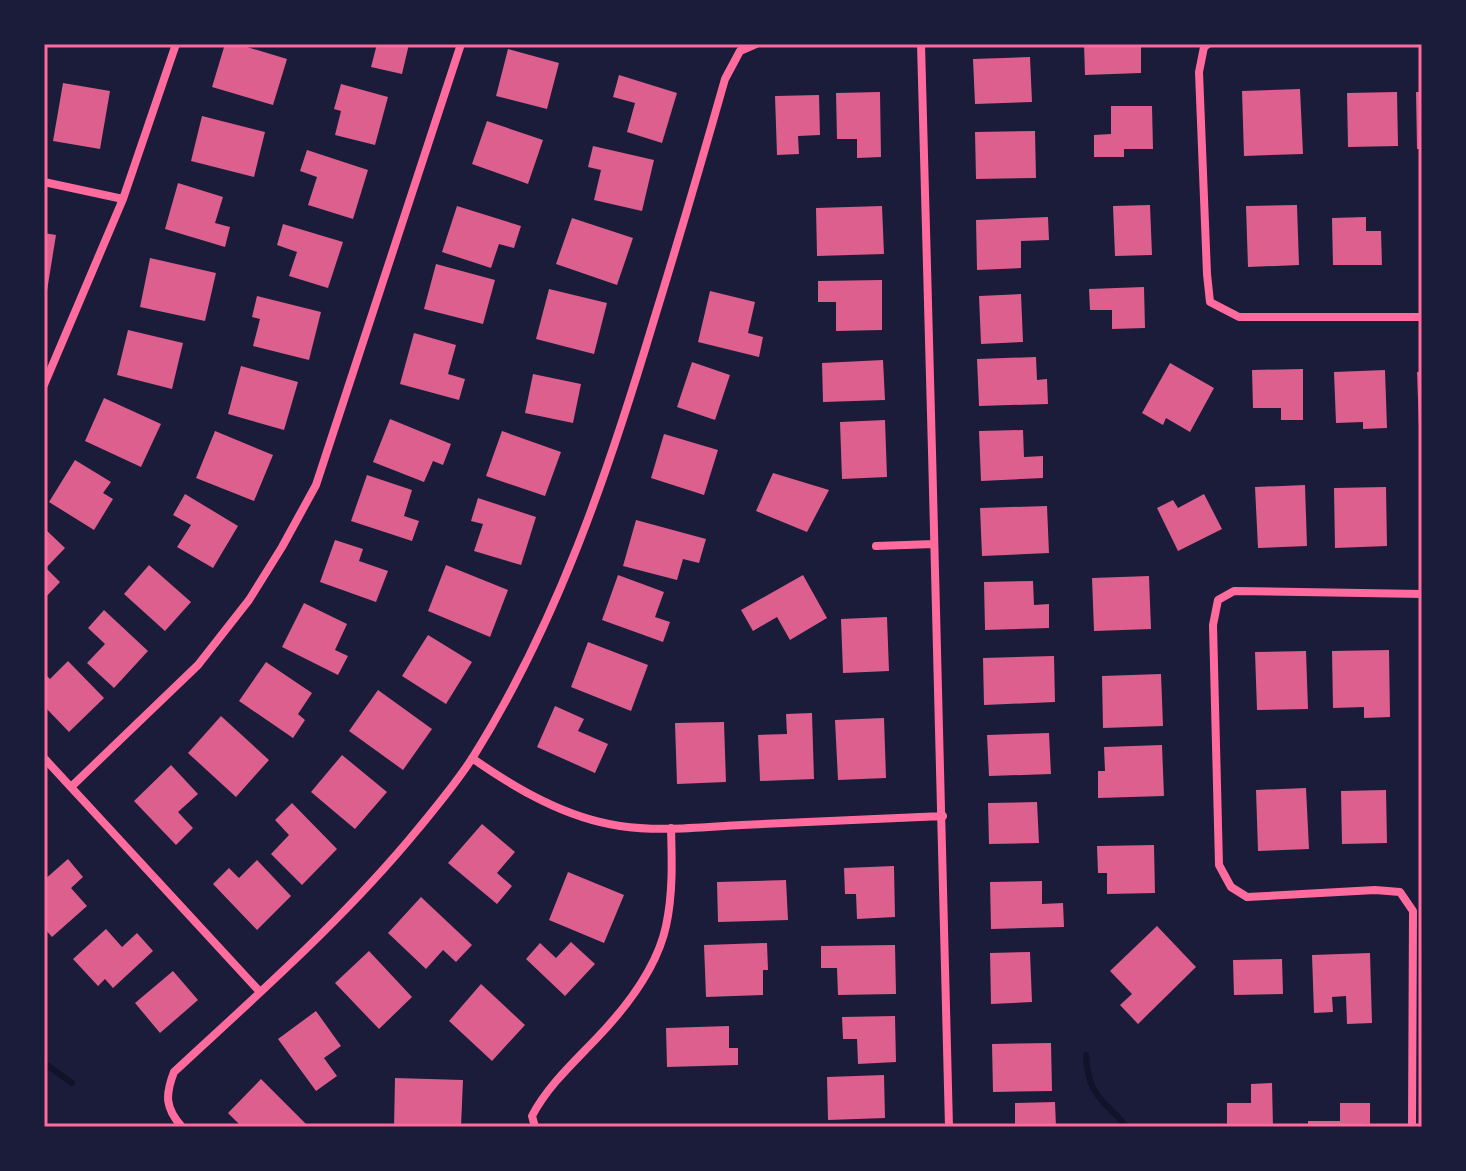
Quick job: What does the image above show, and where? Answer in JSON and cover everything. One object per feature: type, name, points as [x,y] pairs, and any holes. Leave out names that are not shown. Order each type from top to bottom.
[{"type":"street","points":[[44,385],[123,199],[176,44]]},
{"type":"street","points":[[71,787],[198,665],[249,600],[316,485],[461,44]]},
{"type":"street","points":[[182,1127],[170,1109],[167,1097],[174,1072],[325,931],[386,868],[472,758],[510,691],[547,617],[589,520],[630,401],[725,79],[740,51],[756,44]]},
{"type":"street","points":[[921,44],[949,1127]]},
{"type":"street","points":[[1208,44],[1204,47],[1199,72],[1210,302],[1239,317],[1422,317]]},
{"type":"street","points":[[44,182],[123,199]]},
{"type":"street","points":[[876,546],[934,544]]},
{"type":"street","points":[[1412,1127],[1413,911],[1400,892],[1375,890],[1247,897],[1231,887],[1219,865],[1213,625],[1218,600],[1234,591],[1422,594]]},
{"type":"street","points":[[44,758],[260,992]]},
{"type":"street","points":[[472,758],[507,783],[577,815],[622,826],[671,828],[943,816]]},
{"type":"street","points":[[535,1127],[532,1116],[541,1099],[601,1034],[643,981],[656,956],[666,928],[671,895],[671,828]]},
{"type":"building","points":[[225,44],[237,44],[287,59],[273,105],[212,87]]},
{"type":"building","points":[[377,44],[409,44],[402,74],[371,67]]},
{"type":"building","points":[[1084,44],[1141,44],[1141,73],[1085,75]]},
{"type":"building","points":[[508,49],[559,63],[547,109],[496,96]]},
{"type":"building","points":[[1030,57],[1032,102],[975,104],[973,59]]},
{"type":"building","points":[[619,75],[677,93],[662,143],[627,132],[635,103],[613,97]]},
{"type":"building","points":[[63,83],[110,91],[100,149],[53,141]]},
{"type":"building","points":[[341,84],[388,97],[375,145],[335,135],[341,111],[334,109]]},
{"type":"building","points":[[1300,89],[1303,154],[1244,156],[1242,91]]},
{"type":"building","points":[[880,92],[881,157],[857,158],[857,139],[837,139],[836,93]]},
{"type":"building","points":[[1397,92],[1398,146],[1348,147],[1347,93]]},
{"type":"building","points":[[1416,92],[1422,92],[1422,149],[1417,149]]},
{"type":"building","points":[[819,95],[820,135],[798,136],[799,154],[777,155],[775,96]]},
{"type":"building","points":[[1111,106],[1152,106],[1153,149],[1124,149],[1124,157],[1094,157],[1094,135],[1111,134]]},
{"type":"building","points":[[202,116],[265,132],[254,177],[191,161]]},
{"type":"building","points":[[487,121],[543,140],[528,184],[472,164]]},
{"type":"building","points":[[1035,131],[1036,178],[976,179],[975,132]]},
{"type":"building","points":[[593,146],[654,160],[642,211],[594,200],[601,170],[588,167]]},
{"type":"building","points":[[307,150],[368,170],[353,219],[308,205],[317,177],[300,171]]},
{"type":"building","points":[[178,183],[223,197],[215,223],[230,227],[225,247],[165,229]]},
{"type":"building","points":[[1150,205],[1152,255],[1115,256],[1113,206]]},
{"type":"building","points":[[1297,205],[1299,265],[1248,267],[1246,206]]},
{"type":"building","points":[[457,206],[521,226],[514,248],[499,244],[491,268],[442,252]]},
{"type":"building","points":[[882,206],[884,254],[817,256],[816,208]]},
{"type":"building","points":[[1048,217],[1049,240],[1021,241],[1021,268],[977,270],[976,220]]},
{"type":"building","points":[[1366,217],[1366,231],[1381,231],[1382,265],[1333,265],[1332,218]]},
{"type":"building","points":[[572,218],[633,238],[617,285],[556,264]]},
{"type":"building","points":[[283,224],[343,242],[328,288],[289,276],[297,252],[277,245]]},
{"type":"building","points":[[44,233],[56,235],[46,297],[44,297]]},
{"type":"building","points":[[150,258],[216,273],[205,321],[140,307]]},
{"type":"building","points":[[436,264],[495,280],[483,324],[424,309]]},
{"type":"building","points":[[882,280],[882,330],[836,331],[836,302],[818,302],[818,281]]},
{"type":"building","points":[[1144,287],[1145,328],[1112,329],[1112,310],[1090,310],[1089,289]]},
{"type":"building","points":[[549,289],[607,303],[594,354],[536,339]]},
{"type":"building","points":[[710,291],[755,302],[748,333],[763,337],[759,357],[698,342]]},
{"type":"building","points":[[1021,294],[1023,342],[981,344],[979,296]]},
{"type":"building","points":[[257,296],[321,312],[309,360],[253,346],[260,319],[252,317]]},
{"type":"building","points":[[128,330],[183,343],[172,389],[117,375]]},
{"type":"building","points":[[414,333],[456,345],[448,374],[465,379],[459,400],[400,384]]},
{"type":"building","points":[[1036,357],[1037,380],[1047,379],[1048,404],[979,406],[977,359]]},
{"type":"building","points":[[883,360],[885,400],[823,402],[822,363]]},
{"type":"building","points":[[692,362],[730,375],[715,420],[677,407]]},
{"type":"building","points":[[1170,363],[1214,388],[1190,432],[1166,418],[1163,425],[1142,413]]},
{"type":"building","points":[[241,366],[298,382],[284,430],[228,414]]},
{"type":"building","points":[[1303,369],[1303,420],[1281,420],[1281,408],[1253,408],[1252,370]]},
{"type":"building","points":[[1385,370],[1387,428],[1363,429],[1363,422],[1336,423],[1334,372]]},
{"type":"building","points":[[1422,371],[1422,428],[1419,428],[1417,372]]},
{"type":"building","points":[[533,374],[581,384],[573,423],[525,413]]},
{"type":"building","points":[[104,398],[161,424],[141,467],[85,441]]},
{"type":"building","points":[[390,419],[451,444],[443,465],[433,461],[424,482],[373,462]]},
{"type":"building","points":[[885,420],[887,477],[842,479],[840,422]]},
{"type":"building","points":[[1023,430],[1024,457],[1043,456],[1043,478],[981,481],[979,431]]},
{"type":"building","points":[[215,431],[273,455],[254,501],[196,478]]},
{"type":"building","points":[[502,431],[561,452],[545,496],[486,476]]},
{"type":"building","points":[[664,434],[718,450],[704,495],[651,478]]},
{"type":"building","points":[[75,460],[111,482],[103,493],[113,499],[94,530],[49,502]]},
{"type":"building","points":[[773,473],[829,490],[807,532],[756,511]]},
{"type":"building","points":[[367,475],[412,490],[404,516],[419,521],[412,541],[351,521]]},
{"type":"building","points":[[1305,485],[1307,546],[1258,548],[1255,487]]},
{"type":"building","points":[[1386,487],[1387,546],[1335,548],[1334,488]]},
{"type":"building","points":[[185,494],[238,526],[213,568],[177,547],[191,525],[173,515]]},
{"type":"building","points":[[1204,494],[1222,529],[1178,551],[1157,508],[1173,500],[1178,508]]},
{"type":"building","points":[[478,498],[536,517],[521,565],[474,551],[483,524],[471,521]]},
{"type":"building","points":[[1047,506],[1049,553],[982,556],[980,508]]},
{"type":"building","points":[[636,520],[706,539],[699,563],[683,559],[677,580],[623,566]]},
{"type":"building","points":[[44,528],[65,548],[46,568],[60,582],[44,599]]},
{"type":"building","points":[[335,540],[363,549],[359,561],[388,571],[376,602],[320,582]]},
{"type":"building","points":[[149,565],[191,602],[165,631],[124,594]]},
{"type":"building","points":[[446,565],[508,590],[490,637],[428,611]]},
{"type":"building","points":[[618,575],[664,592],[655,617],[670,622],[663,642],[602,620]]},
{"type":"building","points":[[803,575],[827,618],[790,640],[777,617],[753,631],[741,610]]},
{"type":"building","points":[[1149,576],[1151,629],[1094,631],[1092,578]]},
{"type":"building","points":[[1033,581],[1034,605],[1049,604],[1049,628],[985,630],[984,582]]},
{"type":"building","points":[[304,603],[347,624],[335,650],[348,656],[338,675],[282,647]]},
{"type":"building","points":[[104,610],[148,651],[114,688],[87,663],[105,644],[88,628]]},
{"type":"building","points":[[887,617],[889,671],[843,673],[841,619]]},
{"type":"building","points":[[428,635],[472,662],[446,704],[402,676]]},
{"type":"building","points":[[588,642],[648,665],[631,711],[571,687]]},
{"type":"building","points":[[1389,650],[1390,717],[1364,718],[1364,707],[1333,708],[1332,651]]},
{"type":"building","points":[[1306,651],[1308,709],[1257,710],[1255,652]]},
{"type":"building","points":[[1054,656],[1055,702],[984,705],[983,658]]},
{"type":"building","points":[[68,661],[104,698],[69,732],[44,706],[44,673],[50,679]]},
{"type":"building","points":[[266,662],[312,693],[298,714],[305,720],[293,738],[239,701]]},
{"type":"building","points":[[1161,674],[1163,726],[1103,728],[1102,676]]},
{"type":"building","points":[[378,690],[432,729],[403,770],[349,731]]},
{"type":"building","points":[[555,706],[584,719],[578,731],[608,744],[595,773],[537,747]]},
{"type":"building","points":[[812,713],[814,779],[760,781],[758,735],[787,734],[786,714]]},
{"type":"building","points":[[221,716],[269,760],[236,797],[188,753]]},
{"type":"building","points":[[884,718],[886,778],[838,780],[835,720]]},
{"type":"building","points":[[724,722],[726,782],[677,784],[675,723]]},
{"type":"building","points":[[1049,733],[1051,774],[989,776],[987,735]]},
{"type":"building","points":[[1162,745],[1164,796],[1098,798],[1098,771],[1105,771],[1104,747]]},
{"type":"building","points":[[342,755],[387,792],[355,829],[311,792]]},
{"type":"building","points":[[171,765],[198,794],[178,812],[193,828],[176,845],[134,801]]},
{"type":"building","points":[[1306,788],[1309,849],[1258,851],[1256,790]]},
{"type":"building","points":[[1386,790],[1387,843],[1342,844],[1341,791]]},
{"type":"building","points":[[1037,802],[1039,843],[989,844],[988,803]]},
{"type":"building","points":[[292,803],[337,849],[302,885],[271,854],[289,835],[275,820]]},
{"type":"building","points":[[482,824],[515,852],[497,873],[512,886],[497,904],[448,863]]},
{"type":"building","points":[[1154,845],[1155,893],[1107,894],[1107,873],[1098,873],[1097,846]]},
{"type":"building","points":[[68,859],[83,877],[71,888],[87,906],[52,937],[44,928],[44,880]]},
{"type":"building","points":[[257,860],[291,896],[257,930],[213,884],[229,868],[239,878]]},
{"type":"building","points":[[894,866],[895,917],[857,919],[856,894],[845,894],[844,868]]},
{"type":"building","points":[[568,872],[624,895],[604,943],[549,920]]},
{"type":"building","points":[[786,880],[788,920],[718,922],[717,882]]},
{"type":"building","points":[[1042,881],[1042,904],[1063,903],[1064,927],[991,929],[990,882]]},
{"type":"building","points":[[421,897],[472,945],[456,962],[443,950],[426,969],[388,933]]},
{"type":"building","points":[[1157,926],[1196,967],[1138,1024],[1120,1005],[1132,994],[1110,971]]},
{"type":"building","points":[[106,929],[122,947],[137,933],[153,951],[113,988],[105,979],[98,986],[73,959]]},
{"type":"building","points":[[571,942],[595,964],[565,996],[526,959],[540,943],[556,958]]},
{"type":"building","points":[[767,943],[768,970],[763,970],[763,995],[706,997],[704,945]]},
{"type":"building","points":[[895,945],[896,994],[838,995],[837,968],[821,968],[821,946]]},
{"type":"building","points":[[369,951],[412,997],[379,1029],[335,983]]},
{"type":"building","points":[[1030,952],[1032,1002],[991,1004],[990,953]]},
{"type":"building","points":[[1370,953],[1372,1023],[1347,1024],[1346,996],[1332,997],[1333,1012],[1314,1013],[1312,955]]},
{"type":"building","points":[[1282,959],[1283,994],[1234,995],[1233,960]]},
{"type":"building","points":[[173,971],[198,1000],[160,1033],[135,1003]]},
{"type":"building","points":[[481,984],[525,1025],[492,1061],[449,1021]]},
{"type":"building","points":[[316,1011],[341,1046],[324,1058],[337,1076],[316,1091],[278,1039]]},
{"type":"building","points":[[895,1016],[896,1062],[858,1064],[857,1039],[843,1039],[842,1017]]},
{"type":"building","points":[[729,1026],[729,1048],[738,1048],[738,1065],[667,1067],[666,1028]]},
{"type":"building","points":[[1051,1043],[1052,1091],[993,1092],[992,1044]]},
{"type":"building","points":[[884,1075],[885,1118],[828,1120],[827,1077]]},
{"type":"building","points":[[395,1078],[463,1080],[461,1127],[394,1127]]},
{"type":"building","points":[[261,1079],[309,1127],[242,1127],[228,1113]]},
{"type":"building","points":[[1272,1083],[1273,1127],[1227,1127],[1227,1103],[1251,1103],[1251,1084]]},
{"type":"building","points":[[1055,1102],[1056,1127],[1015,1127],[1015,1103]]},
{"type":"building","points":[[1340,1103],[1370,1103],[1370,1127],[1308,1127],[1308,1121],[1340,1121]]},
{"type":"waterway","points":[[1086,1055],[1094,1089],[1127,1127]]},
{"type":"waterway","points":[[44,1063],[72,1083]]}]
